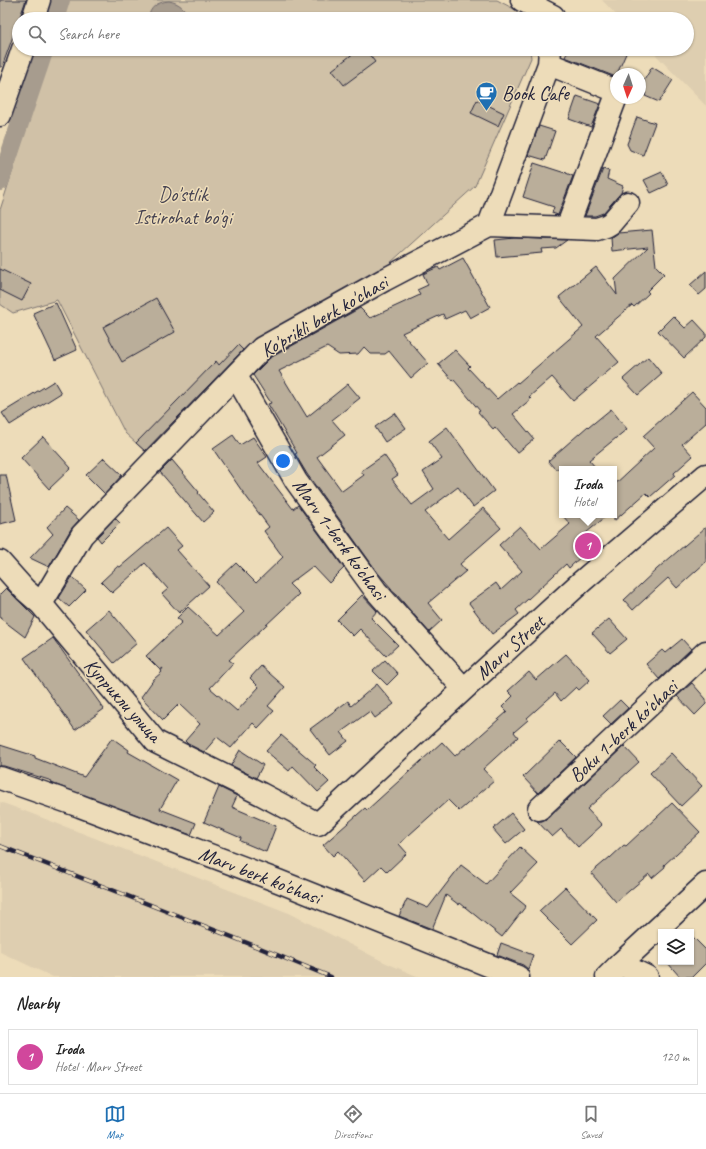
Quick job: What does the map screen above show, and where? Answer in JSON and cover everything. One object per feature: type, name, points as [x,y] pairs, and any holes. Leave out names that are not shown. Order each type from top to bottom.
[{"type":"street","points":[[35,12],[39,0]]},
{"type":"street","points":[[522,0],[554,12]]},
{"type":"street","points":[[0,115],[21,56]]},
{"type":"street","points":[[489,225],[549,56],[610,88]]},
{"type":"street","points":[[567,228],[613,104]]},
{"type":"street","name":"Ko'prikli berk ko'chasi","points":[[41,604],[82,536],[262,348],[384,280],[489,225],[597,228],[611,223],[628,203]]},
{"type":"street","name":"Marv 1-berk ko'chasi","points":[[236,376],[296,481],[376,591],[464,688]]},
{"type":"street","name":"Marv Street","points":[[318,824],[464,688],[580,583],[703,482]]},
{"type":"street","name":"Куприкли улица","points":[[0,562],[25,590],[41,604],[156,742],[318,824]]},
{"type":"street","name":"Boku 1-berk ko'chasi","points":[[539,809],[706,652]]},
{"type":"street","name":"Marv berk ko'chasi","points":[[0,778],[80,806],[278,881],[518,977]]},
{"type":"street","points":[[614,970],[706,884]]},
{"type":"street","points":[[614,970],[647,977]]},
{"type":"shaded area","points":[[602,0],[706,0],[706,106],[657,56],[694,56],[694,12],[613,12]]},
{"type":"shaded area","points":[[169,1],[176,3],[186,12],[150,12],[152,8]]},
{"type":"shaded area","points":[[0,802],[289,913],[384,962],[419,977],[53,977],[0,952]]},
{"type":"green space","points":[[67,0],[497,0],[517,12],[63,12]]},
{"type":"green space","name":"Do'stlik Istirohat bo'gi","points":[[50,56],[531,56],[475,186],[379,273],[256,346],[149,455],[125,433],[57,300],[13,313],[0,304],[0,210]]},
{"type":"building","points":[[0,0],[26,0],[22,12],[12,12],[12,39],[2,67],[0,67]]},
{"type":"building","points":[[350,56],[370,56],[375,62],[344,85],[332,70]]},
{"type":"building","points":[[625,56],[620,68],[610,68],[610,75],[565,57]]},
{"type":"building","points":[[652,67],[673,80],[659,102],[646,96],[646,77]]},
{"type":"building","points":[[577,96],[600,104],[591,127],[569,119]]},
{"type":"building","name":"Book Cafe","points":[[477,100],[504,113],[498,126],[471,113]]},
{"type":"building","points":[[637,117],[655,123],[643,155],[630,150],[627,144]]},
{"type":"building","points":[[539,126],[555,131],[545,160],[528,155]]},
{"type":"building","points":[[534,163],[565,173],[566,172],[573,176],[558,215],[552,213],[554,207],[523,197]]},
{"type":"building","points":[[603,169],[609,171],[607,179],[623,186],[621,193],[603,213],[595,216],[585,216]]},
{"type":"building","points":[[662,172],[668,185],[651,193],[644,180]]},
{"type":"building","points":[[652,230],[656,266],[664,274],[647,291],[649,293],[634,307],[632,305],[596,336],[619,362],[573,401],[552,377],[529,397],[531,399],[513,414],[534,439],[517,453],[495,427],[493,429],[454,380],[453,381],[438,364],[455,350],[470,366],[468,368],[497,399],[517,382],[518,383],[583,327],[559,297],[596,267],[617,295],[615,279],[648,247],[612,251],[611,238],[618,233]]},
{"type":"building","points":[[515,238],[567,240],[556,248],[541,249],[542,253],[497,257],[495,240]]},
{"type":"building","points":[[463,258],[490,307],[470,318],[465,310],[445,319],[443,314],[402,333],[428,363],[411,378],[389,351],[385,354],[371,354],[364,347],[358,354],[339,355],[327,347],[279,371],[307,417],[348,384],[360,398],[332,420],[345,435],[317,457],[342,491],[364,475],[361,471],[384,455],[398,475],[392,479],[412,505],[434,489],[423,472],[442,459],[429,441],[447,427],[494,491],[473,507],[458,487],[425,512],[448,539],[483,508],[501,528],[460,564],[466,571],[428,603],[442,620],[429,632],[378,573],[307,474],[295,454],[297,453],[268,404],[271,403],[253,375],[270,358],[360,308],[370,318],[420,295],[417,290],[428,285],[423,274],[438,267],[440,270]]},
{"type":"building","points":[[0,269],[31,284],[22,301],[0,290]]},
{"type":"building","points":[[706,271],[706,289],[699,295],[690,285]]},
{"type":"building","points":[[156,298],[175,332],[122,362],[103,327]]},
{"type":"building","points":[[56,303],[77,350],[55,360],[33,313]]},
{"type":"building","points":[[673,316],[685,328],[694,320],[706,333],[706,337],[684,358],[658,331]]},
{"type":"building","points":[[238,345],[243,350],[145,451],[136,443],[216,361],[219,365]]},
{"type":"building","points":[[648,357],[662,374],[638,395],[623,379]]},
{"type":"building","points":[[54,381],[61,393],[10,425],[2,413]]},
{"type":"building","points":[[692,392],[706,407],[706,423],[682,444],[693,456],[674,473],[675,475],[650,497],[646,493],[614,521],[614,518],[617,518],[617,482],[654,448],[643,436]]},
{"type":"building","points":[[611,409],[627,429],[589,460],[594,466],[559,466],[559,469],[555,469],[548,461],[588,426],[589,427]]},
{"type":"building","points":[[395,413],[406,428],[385,442],[375,427]]},
{"type":"building","points":[[233,435],[240,445],[253,437],[267,457],[258,463],[293,509],[298,505],[344,568],[329,583],[313,566],[289,584],[299,594],[229,660],[233,663],[210,688],[237,711],[259,687],[250,678],[261,666],[285,687],[268,706],[274,711],[258,728],[253,723],[231,748],[217,737],[204,752],[185,741],[200,724],[179,704],[163,720],[141,697],[154,679],[162,672],[161,671],[163,668],[160,670],[146,656],[182,622],[177,618],[188,607],[219,635],[244,612],[216,582],[236,563],[256,583],[283,557],[264,531],[269,527],[213,449]]},
{"type":"building","points":[[43,437],[71,468],[49,489],[21,458]]},
{"type":"building","points":[[104,458],[122,475],[105,494],[86,475]]},
{"type":"building","points":[[172,460],[214,512],[203,522],[160,472]]},
{"type":"building","points":[[0,475],[6,475],[16,520],[0,524]]},
{"type":"building","points":[[65,508],[79,520],[71,529],[49,567],[30,558],[53,534],[47,527]]},
{"type":"building","points":[[115,518],[120,523],[101,542],[97,537]]},
{"type":"building","points":[[565,518],[604,518],[576,541],[586,552],[569,568],[566,564],[516,610],[519,614],[492,634],[469,603],[496,583],[501,590],[522,571],[499,545],[520,526],[541,549],[570,524]]},
{"type":"building","points":[[706,527],[706,562],[677,588],[668,578],[633,610],[624,600],[657,569]]},
{"type":"building","points":[[166,528],[182,546],[177,550],[209,586],[179,613],[162,594],[168,589],[145,563],[112,593],[101,582],[118,566],[120,567]]},
{"type":"building","points":[[72,577],[86,590],[69,607],[59,598]]},
{"type":"building","points":[[6,588],[35,617],[25,637],[0,618],[0,594]]},
{"type":"building","points":[[362,595],[377,611],[371,618],[398,645],[386,656],[360,629],[353,636],[337,620]]},
{"type":"building","points":[[109,610],[137,643],[114,663],[86,630]]},
{"type":"building","points":[[609,619],[627,639],[610,653],[592,633]]},
{"type":"building","points":[[53,638],[104,709],[75,730],[24,658]]},
{"type":"building","points":[[682,639],[691,649],[659,679],[646,664],[662,650],[665,653]]},
{"type":"building","points":[[566,654],[590,680],[579,690],[576,687],[561,701],[555,693],[527,718],[528,720],[514,732],[518,737],[483,769],[494,781],[459,811],[448,800],[399,844],[407,853],[387,872],[381,866],[365,881],[338,851],[333,856],[323,845],[365,808],[367,810],[442,742],[455,756],[464,748],[465,749],[507,712],[502,707],[513,696],[508,691],[529,672],[536,680]]},
{"type":"building","points":[[385,660],[398,674],[387,685],[373,671]]},
{"type":"building","points":[[692,683],[706,699],[706,704],[695,715],[677,696]]},
{"type":"building","points":[[377,684],[394,704],[375,718],[370,711],[341,732],[348,741],[330,755],[310,729],[348,701],[351,706]]},
{"type":"building","points":[[620,700],[628,708],[611,724],[603,716]]},
{"type":"building","points":[[281,735],[316,765],[314,767],[329,782],[318,792],[293,766],[289,771],[266,751]]},
{"type":"building","points":[[112,738],[129,750],[128,752],[177,780],[160,809],[196,823],[191,835],[51,783],[52,781],[0,766],[0,745],[35,756],[35,758],[84,777]]},
{"type":"building","points":[[560,741],[576,757],[538,793],[523,777]]},
{"type":"building","points":[[624,746],[639,762],[587,809],[602,825],[578,847],[561,829],[552,837],[537,821],[542,821],[548,818]]},
{"type":"building","points":[[240,750],[263,765],[256,778],[231,765]]},
{"type":"building","points":[[671,753],[702,786],[681,806],[650,773]]},
{"type":"building","points":[[219,787],[237,796],[232,807],[276,826],[266,852],[240,841],[241,838],[204,822]]},
{"type":"building","points":[[672,803],[700,832],[652,878],[649,874],[616,902],[591,873],[624,845],[626,846]]},
{"type":"building","points":[[511,813],[524,829],[506,844],[493,829]]},
{"type":"building","points":[[520,847],[538,864],[510,893],[526,906],[502,937],[460,903],[459,905],[446,895],[432,929],[399,916],[407,899],[428,908],[461,865],[486,884]]},
{"type":"building","points":[[565,887],[597,920],[572,944],[539,911]]},
{"type":"building","points":[[694,938],[706,950],[706,963],[692,977],[680,977],[670,965],[694,965]]},
{"type":"building","points":[[501,943],[533,955],[528,969],[523,965],[497,955]]},
{"type":"waterway","points":[[57,12],[61,0]]},
{"type":"waterway","points":[[0,182],[43,56]]},
{"type":"railway","points":[[0,846],[331,977]]},
{"type":"place","name":"Book Cafe","points":[[487,112]]},
{"type":"place","name":"Iroda","points":[[588,546]]}]
